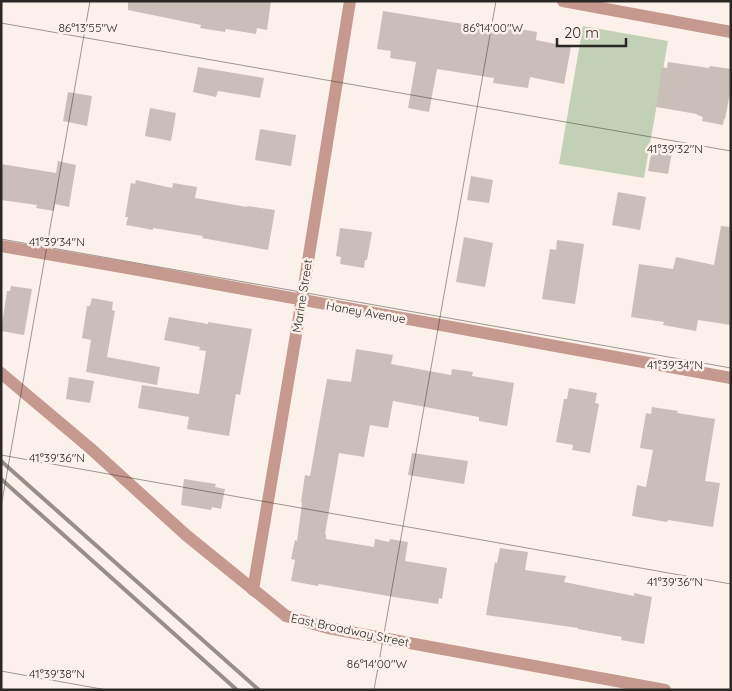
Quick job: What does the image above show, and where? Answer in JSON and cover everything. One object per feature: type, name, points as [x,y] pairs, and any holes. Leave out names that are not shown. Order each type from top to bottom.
[{"type":"street","name":"Marine Street","points":[[253,590],[350,1]]},
{"type":"street","points":[[563,1],[731,32]]},
{"type":"street","name":"Haney Avenue","points":[[1,246],[731,378]]},
{"type":"street","name":"East Broadway Street","points":[[1,373],[90,448],[186,535],[286,616],[328,628],[665,690]]},
{"type":"green space","points":[[583,26],[668,41],[644,178],[559,164]]},
{"type":"building","points":[[128,1],[271,1],[267,30],[257,28],[256,34],[226,29],[225,32],[200,28],[201,25],[128,10]]},
{"type":"building","points":[[383,11],[501,30],[502,26],[537,32],[536,40],[571,47],[564,84],[530,77],[528,88],[493,83],[494,78],[437,69],[429,112],[408,108],[416,62],[390,58],[391,51],[377,49]]},
{"type":"building","points":[[668,62],[731,69],[731,88],[723,125],[702,121],[703,117],[697,114],[656,107],[662,67],[667,68]]},
{"type":"building","points":[[198,67],[264,78],[260,98],[218,91],[216,97],[193,92]]},
{"type":"building","points":[[68,92],[92,96],[87,126],[63,121]]},
{"type":"building","points":[[150,108],[176,113],[171,141],[145,136]]},
{"type":"building","points":[[260,129],[296,135],[291,166],[255,160]]},
{"type":"building","points":[[652,148],[672,152],[668,174],[648,171]]},
{"type":"building","points":[[58,161],[76,165],[69,207],[55,204],[54,211],[36,208],[37,205],[1,200],[1,164],[56,173]]},
{"type":"building","points":[[471,176],[493,180],[489,203],[467,200]]},
{"type":"building","points":[[136,180],[172,188],[173,183],[197,187],[195,198],[275,210],[268,250],[202,238],[203,236],[126,225],[128,217],[125,217],[131,183],[135,184]]},
{"type":"building","points":[[618,192],[646,197],[640,230],[612,225]]},
{"type":"building","points":[[721,226],[731,227],[731,325],[698,320],[696,331],[663,325],[664,322],[631,317],[639,264],[673,269],[676,257],[714,265]]},
{"type":"building","points":[[340,228],[372,232],[364,268],[340,264],[341,257],[336,256]]},
{"type":"building","points":[[464,237],[493,243],[485,287],[456,282]]},
{"type":"building","points":[[557,240],[584,244],[575,304],[542,299],[550,249],[556,250]]},
{"type":"building","points":[[11,286],[32,289],[24,335],[1,331],[7,291],[10,291]]},
{"type":"building","points":[[92,298],[113,302],[112,310],[115,311],[107,357],[160,367],[157,385],[86,372],[91,340],[82,338],[87,306],[90,306]]},
{"type":"building","points":[[169,317],[252,329],[240,395],[236,394],[229,436],[187,429],[189,417],[138,408],[142,385],[199,394],[206,351],[199,350],[200,347],[164,340]]},
{"type":"building","points":[[356,349],[393,355],[391,364],[451,375],[452,369],[473,372],[472,376],[514,383],[507,426],[479,421],[479,417],[393,401],[388,428],[370,425],[364,457],[339,453],[325,534],[326,539],[374,547],[375,539],[389,542],[390,539],[408,542],[405,561],[447,568],[442,599],[439,598],[438,604],[291,581],[295,560],[291,559],[295,540],[297,541],[305,475],[310,476],[327,379],[351,382]]},
{"type":"building","points":[[69,377],[94,381],[90,403],[66,399]]},
{"type":"building","points":[[569,388],[597,393],[595,403],[599,404],[590,453],[572,450],[573,445],[556,442],[564,399],[567,399]]},
{"type":"building","points":[[652,407],[715,419],[705,481],[720,483],[713,527],[632,516],[637,485],[646,487],[653,450],[640,448],[646,413],[651,414]]},
{"type":"building","points":[[412,453],[468,461],[464,484],[408,475]]},
{"type":"building","points":[[184,479],[216,484],[215,487],[225,489],[221,509],[212,507],[211,510],[181,505]]},
{"type":"building","points":[[500,548],[528,552],[525,570],[566,576],[564,582],[634,596],[634,593],[652,597],[644,644],[621,640],[622,637],[578,628],[486,615],[495,562],[497,563]]},
{"type":"railway","points":[[1,461],[259,690]]},
{"type":"railway","points":[[1,479],[237,690]]}]
